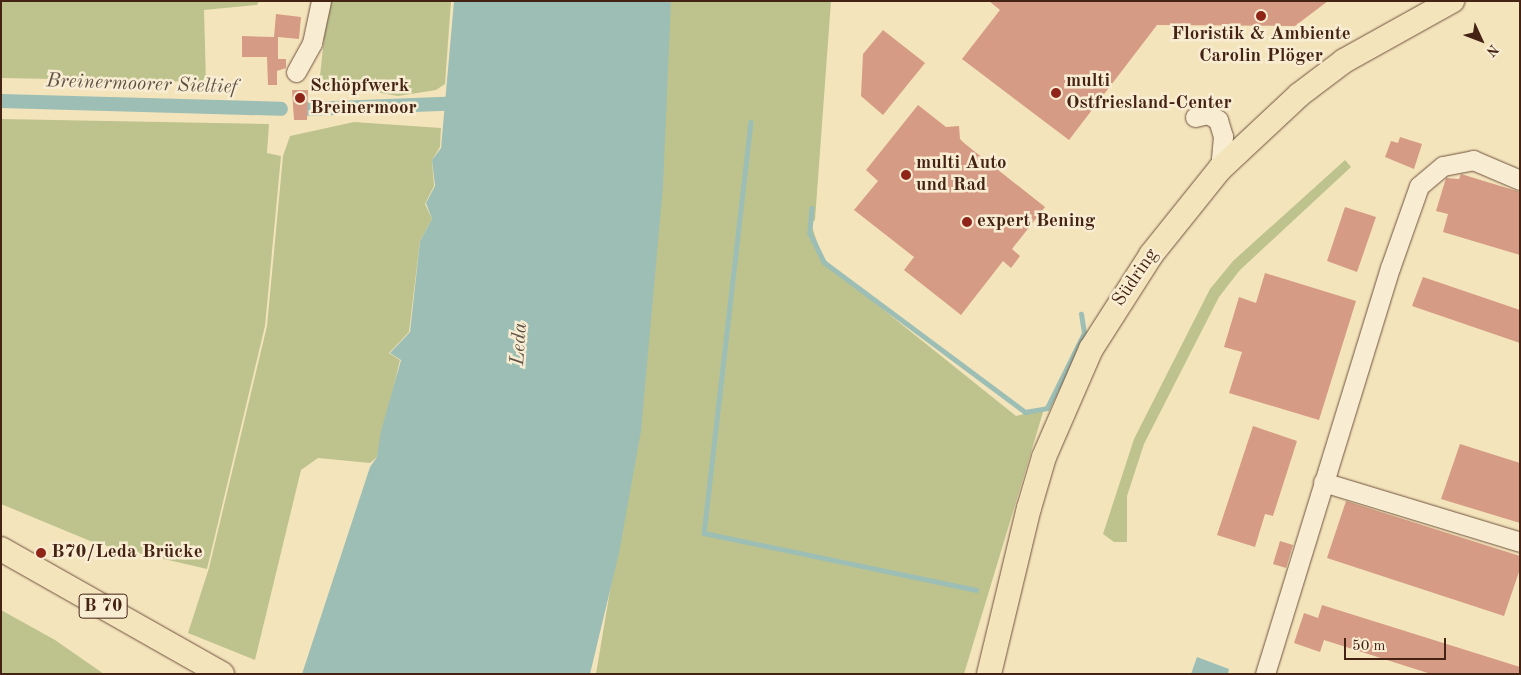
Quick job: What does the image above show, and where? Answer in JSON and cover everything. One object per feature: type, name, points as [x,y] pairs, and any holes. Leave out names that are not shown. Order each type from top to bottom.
[{"type":"main road","name":"Südring","points":[[989,674],[1028,508],[1066,402],[1091,349],[1121,298],[1184,211],[1220,169],[1277,114],[1344,61],[1452,1]]},
{"type":"main road","name":"B 70","points":[[1,549],[209,670]]},
{"type":"street","points":[[296,72],[312,42],[321,1]]},
{"type":"street","points":[[1195,117],[1208,114],[1218,120],[1223,136],[1220,169]]},
{"type":"street","points":[[1265,674],[1323,482],[1419,186],[1443,166],[1473,160],[1520,180]]},
{"type":"street","points":[[1323,482],[1520,542]]},
{"type":"green space","points":[[1,1],[259,1],[257,5],[204,10],[206,82],[1,78]]},
{"type":"green space","points":[[328,1],[451,1],[445,84],[436,90],[398,96],[335,85],[324,80],[320,76]]},
{"type":"green space","points":[[661,1],[831,1],[815,220],[811,224],[824,262],[1016,416],[1044,409],[964,674],[596,674],[630,471]]},
{"type":"green space","points":[[1,119],[269,124],[267,153],[281,156],[265,326],[207,569],[95,543],[1,504]]},
{"type":"green space","points":[[354,122],[441,128],[440,147],[432,160],[434,186],[425,204],[432,219],[420,241],[409,332],[389,353],[400,360],[377,457],[370,463],[318,458],[301,470],[255,660],[188,633],[209,568],[267,326],[283,156],[290,136]]},
{"type":"green space","points":[[1345,160],[1351,167],[1240,270],[1219,297],[1144,444],[1127,496],[1127,542],[1114,542],[1103,534],[1134,439],[1210,289],[1233,261]]},
{"type":"green space","points":[[1,610],[55,640],[104,674],[1,674]]},
{"type":"water","name":"Leda","points":[[454,1],[671,1],[663,186],[641,431],[619,553],[590,674],[302,674],[370,467],[377,457],[381,431],[401,360],[390,353],[410,332],[420,241],[432,219],[426,203],[435,186],[432,160],[441,148]]},
{"type":"water","points":[[1197,657],[1229,669],[1228,674],[1191,674]]},
{"type":"building","name":"multi Ostfriesland-Center","points":[[989,1],[1328,1],[1295,26],[1157,25],[1069,140],[962,59],[1000,10]]},
{"type":"building","points":[[276,14],[301,17],[299,39],[278,37],[278,59],[286,59],[286,68],[277,71],[277,85],[268,85],[267,57],[242,57],[242,36],[274,37]]},
{"type":"building","points":[[883,30],[925,63],[883,115],[861,96],[863,54]]},
{"type":"building","name":"Schöpfwerk Breinermoor","points":[[292,90],[308,90],[307,120],[294,120]]},
{"type":"building","name":"expert Bening","points":[[918,105],[946,127],[959,126],[960,139],[964,143],[1045,207],[1012,249],[1020,256],[1011,268],[1003,261],[961,315],[904,270],[914,257],[854,210],[878,181],[866,170]]},
{"type":"building","points":[[1400,137],[1422,144],[1414,169],[1385,157],[1391,141],[1398,143]]},
{"type":"building","points":[[1461,174],[1520,192],[1520,255],[1443,232],[1448,214],[1436,211],[1446,178],[1459,179]]},
{"type":"building","points":[[1345,207],[1376,217],[1357,272],[1327,261]]},
{"type":"building","points":[[1265,273],[1356,301],[1319,420],[1229,393],[1242,352],[1224,347],[1239,297],[1256,303]]},
{"type":"building","points":[[1423,277],[1520,310],[1520,343],[1412,306]]},
{"type":"building","points":[[1253,426],[1297,441],[1273,516],[1265,514],[1255,547],[1217,535]]},
{"type":"building","points":[[1460,444],[1520,463],[1520,523],[1441,499]]},
{"type":"building","points":[[1346,501],[1520,556],[1520,569],[1504,616],[1327,558]]},
{"type":"building","points":[[1280,541],[1293,545],[1286,568],[1273,564]]},
{"type":"building","points":[[1322,605],[1520,667],[1520,674],[1431,674],[1324,640],[1320,652],[1294,643],[1304,613],[1318,618]]},
{"type":"waterway","name":"Breinermoorer Sieltief","points":[[1,101],[281,109]]},
{"type":"waterway","name":"Breinermoorer Sieltief","points":[[309,109],[466,103]]},
{"type":"waterway","points":[[751,122],[704,533],[976,590]]},
{"type":"waterway","points":[[812,208],[810,233],[824,262],[1025,412],[1047,408],[1084,333],[1081,314]]},
{"type":"place","name":"Floristik & Ambiente Carolin Plöger","points":[[1261,16]]},
{"type":"place","name":"multi Ostfriesland-Center","points":[[1056,93]]},
{"type":"place","name":"Schöpfwerk Breinermoor","points":[[300,98]]},
{"type":"place","name":"multi Auto und Rad","points":[[906,175]]},
{"type":"place","name":"expert Bening","points":[[967,222]]},
{"type":"place","name":"B70/Leda Brücke","points":[[41,553]]}]
